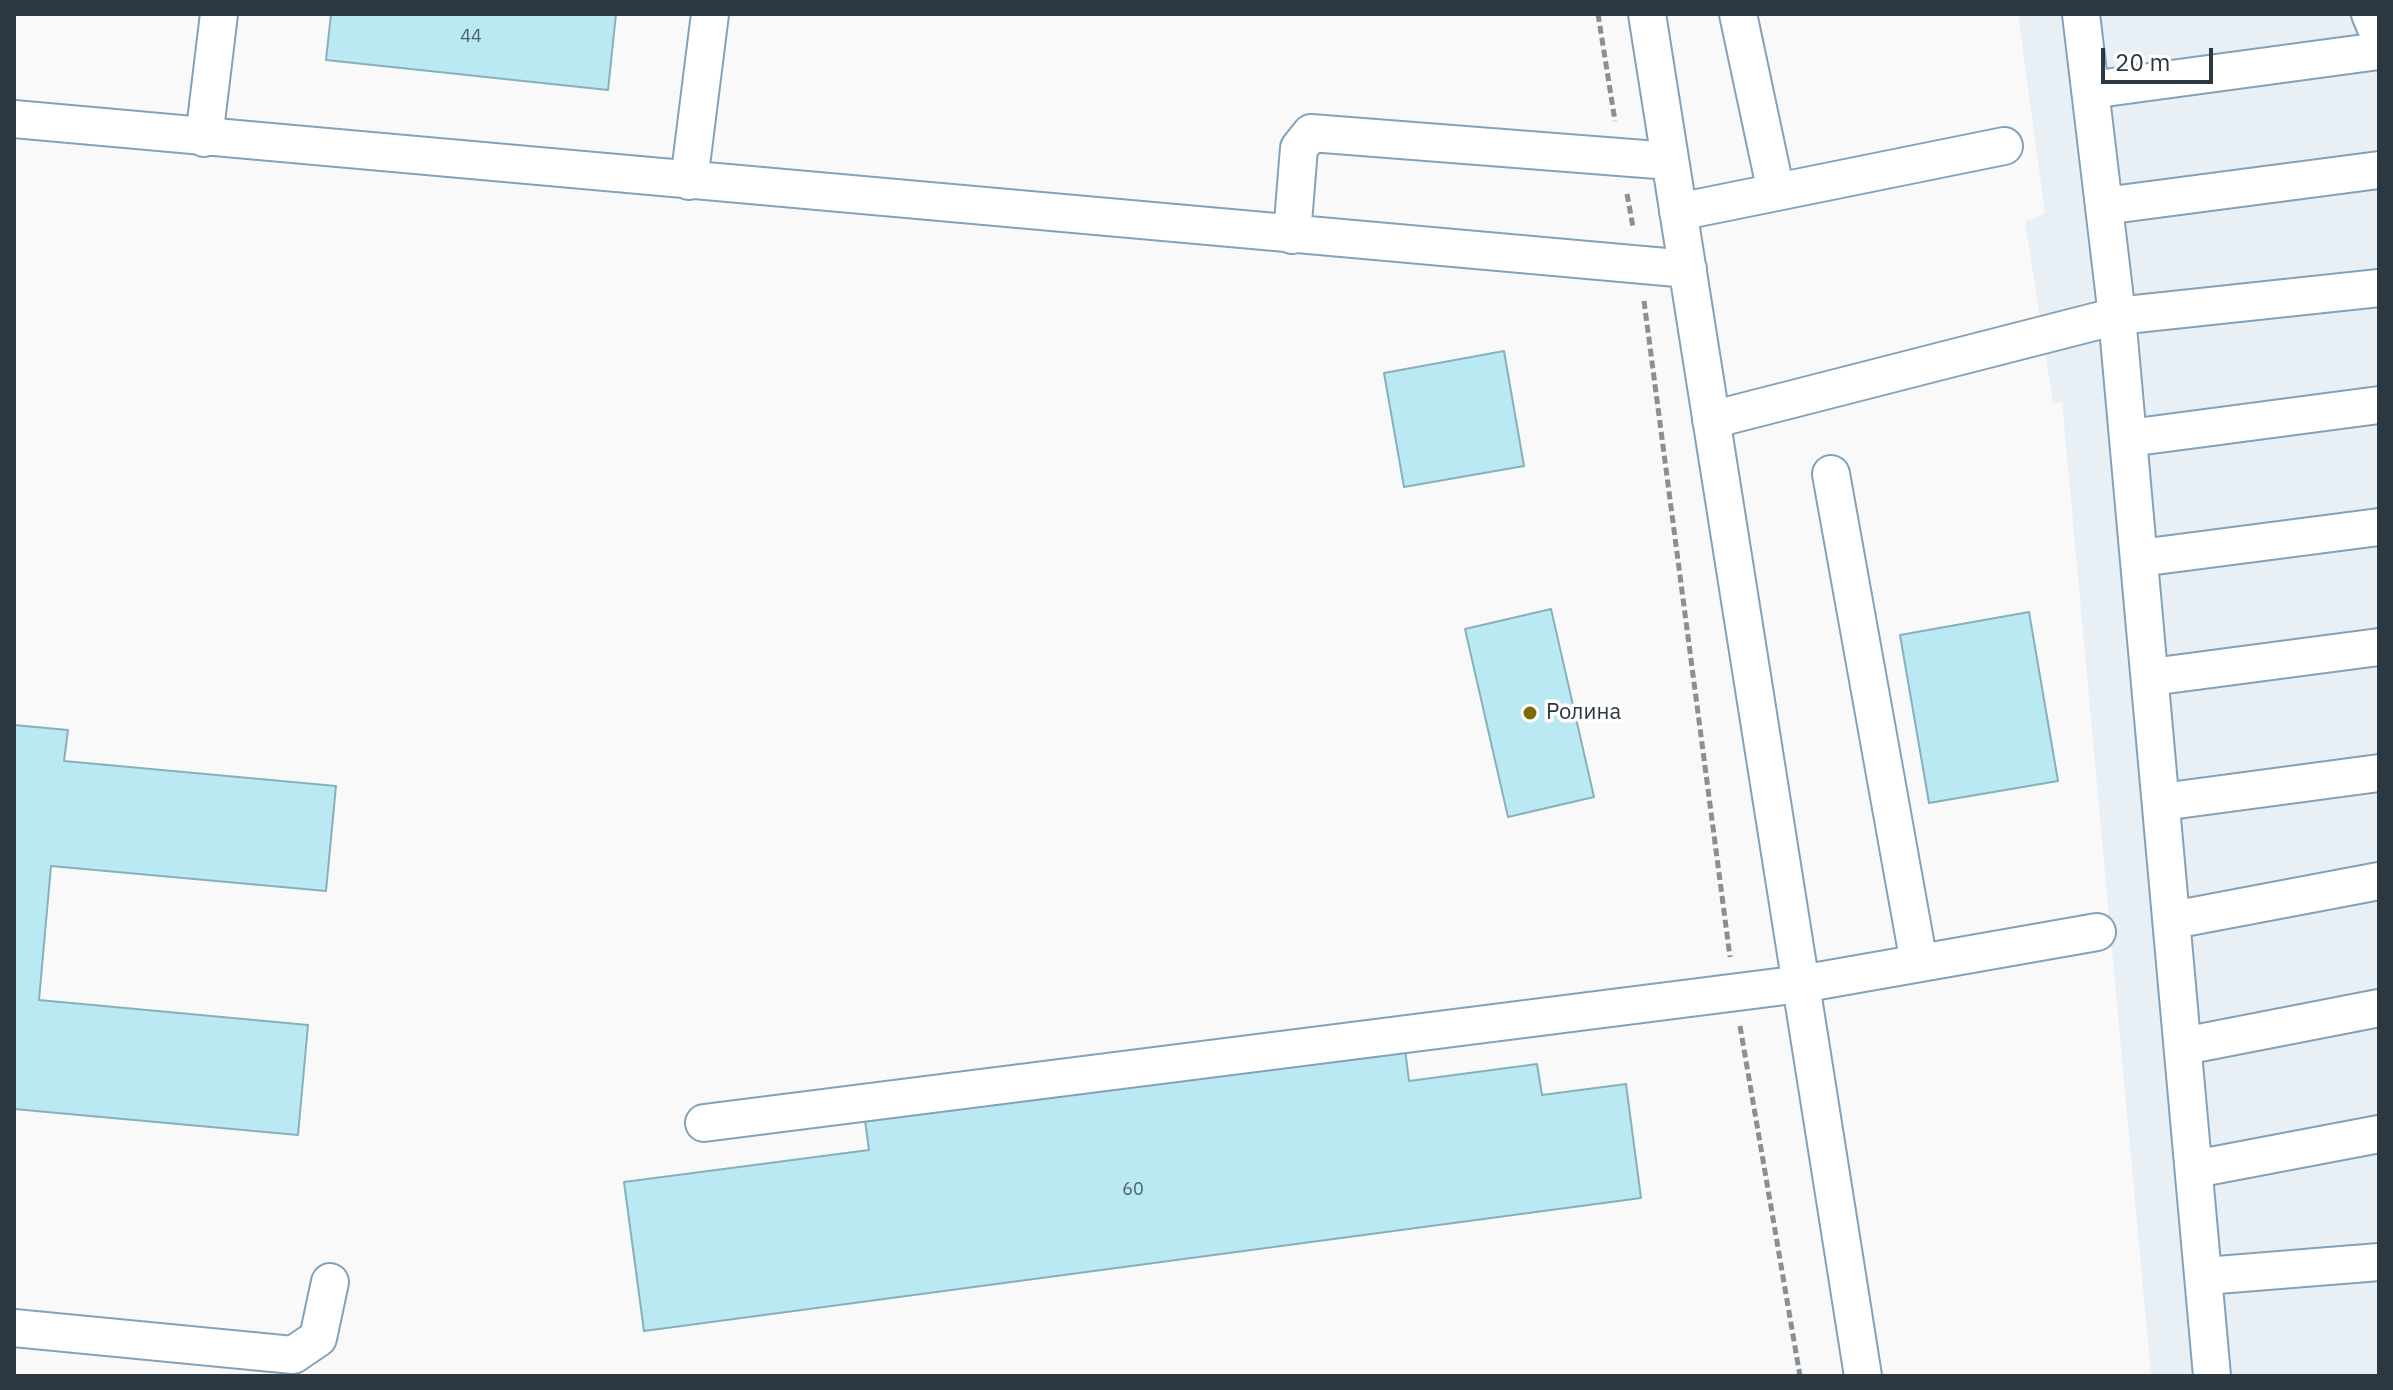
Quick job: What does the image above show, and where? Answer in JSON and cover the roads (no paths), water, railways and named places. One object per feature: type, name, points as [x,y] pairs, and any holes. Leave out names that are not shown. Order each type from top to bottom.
[{"type":"street","points":[[204,138],[219,14]]},
{"type":"street","points":[[689,181],[710,14]]},
{"type":"street","points":[[1647,14],[1863,1376]]},
{"type":"street","points":[[1738,14],[1776,192]]},
{"type":"street","points":[[2081,14],[2129,438],[2212,1376]]},
{"type":"street","points":[[2370,14],[2379,35]]},
{"type":"street","points":[[2090,90],[2379,51]]},
{"type":"street","points":[[14,119],[1688,269]]},
{"type":"street","points":[[1292,235],[1299,148],[1311,133],[1670,161]]},
{"type":"street","points":[[1678,212],[2004,146]]},
{"type":"street","points":[[2104,206],[2379,170]]},
{"type":"street","points":[[1711,420],[2117,316],[2379,288]]},
{"type":"street","points":[[2129,438],[2379,405]]},
{"type":"street","points":[[1831,474],[1919,963]]},
{"type":"street","points":[[2140,558],[2379,527]]},
{"type":"street","points":[[2151,677],[2379,647]]},
{"type":"street","points":[[2162,802],[2379,773]]},
{"type":"street","points":[[2173,920],[2379,881]]},
{"type":"street","points":[[704,1123],[1801,984],[2097,932]]},
{"type":"street","points":[[2184,1046],[2379,1008]]},
{"type":"street","points":[[2195,1169],[2379,1134]]},
{"type":"street","points":[[2205,1276],[2379,1262]]},
{"type":"street","points":[[14,1328],[293,1355],[318,1338],[330,1282]]},
{"type":"place","name":"Ролина","points":[[1530,713]]}]
